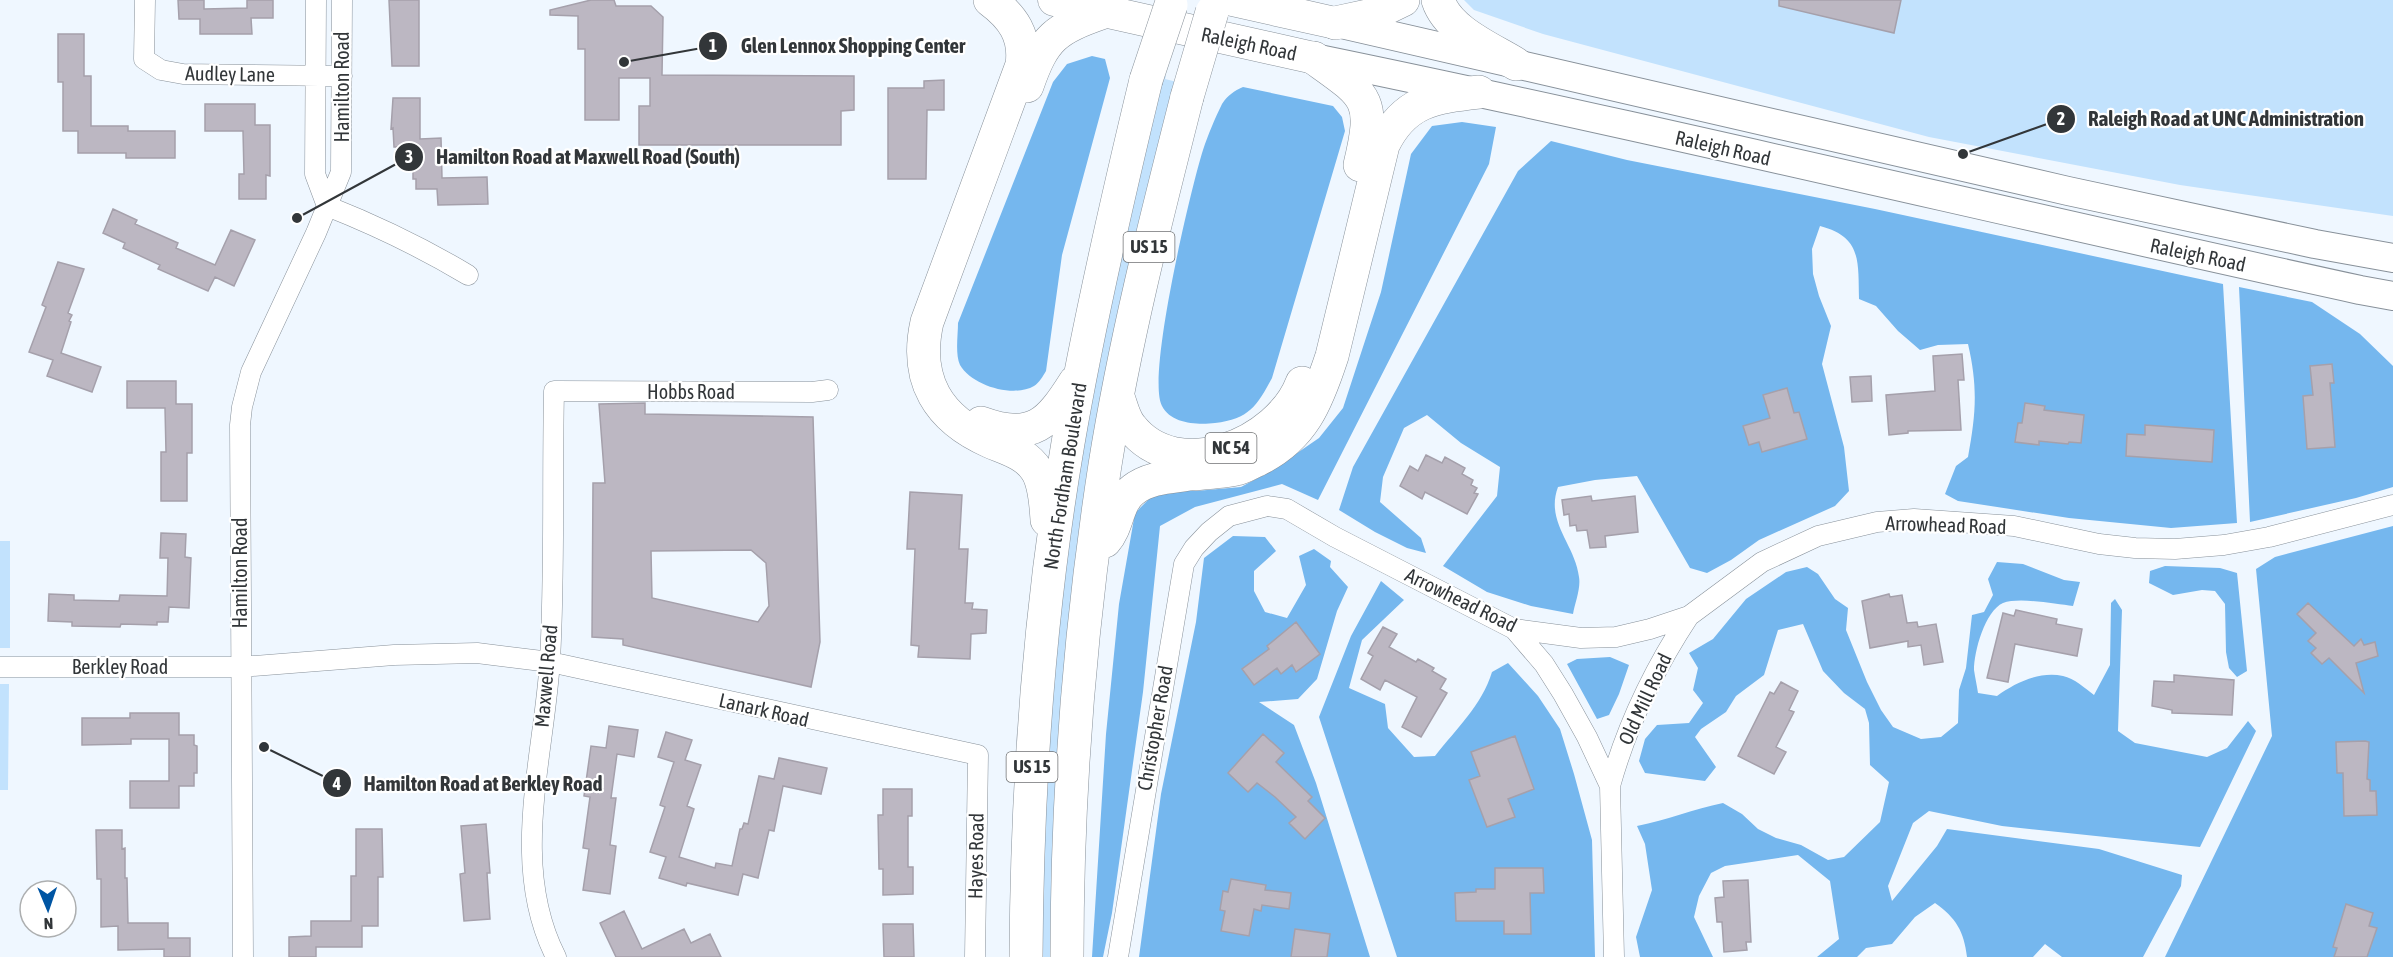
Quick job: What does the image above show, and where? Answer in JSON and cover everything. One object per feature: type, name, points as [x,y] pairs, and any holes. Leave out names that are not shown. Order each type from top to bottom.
[{"type":"highway","points":[[990,0],[1004,10],[1019,31],[1023,43],[1022,65],[927,322],[922,348],[923,358],[933,394],[947,414],[973,433],[1024,457],[1038,471],[1047,512],[1049,579]]},
{"type":"highway","points":[[1335,23],[1372,15],[1403,0]]},
{"type":"highway","points":[[1438,0],[1443,12],[1455,25],[1516,64]]},
{"type":"highway","name":"North Fordham Boulevard","points":[[1026,957],[1030,786],[1049,579],[1068,445],[1113,220],[1146,80],[1172,3]]},
{"type":"highway","name":"North Fordham Boulevard","points":[[1067,957],[1067,891],[1073,766],[1092,555],[1118,398],[1141,281],[1187,97],[1220,4]]},
{"type":"highway","points":[[1081,373],[1050,418],[1040,425],[1026,429],[1002,430],[978,422],[958,407],[948,394],[940,376],[939,336],[1037,57],[1053,35],[1104,12]]},
{"type":"highway","name":"NC 54","points":[[1118,398],[1130,426],[1149,444],[1160,450],[1197,454],[1236,447],[1263,432],[1290,405],[1299,390],[1319,325],[1368,128],[1366,107],[1355,88],[1314,58]]},
{"type":"highway","points":[[1092,555],[1113,532],[1116,514],[1134,489],[1155,478],[1238,469],[1265,456],[1292,437],[1310,414],[1323,385],[1387,136],[1404,114],[1425,101],[1448,95],[1479,92]]},
{"type":"main road","name":"Raleigh Road","points":[[1054,0],[1479,92],[2049,222],[2393,296]]},
{"type":"main road","name":"Raleigh Road","points":[[1220,4],[1335,23],[2079,194],[2315,244],[2393,258]]},
{"type":"street","name":"Audley Lane","points":[[145,0],[144,59],[161,70],[183,74],[342,75]]},
{"type":"street","name":"Hamilton Road","points":[[316,0],[315,174],[327,207]]},
{"type":"street","name":"Hamilton Road","points":[[243,957],[239,436],[242,407],[252,372],[341,172],[342,0]]},
{"type":"street","points":[[327,207],[440,258],[468,275]]},
{"type":"street","name":"Hobbs Road","points":[[554,391],[812,392],[828,390]]},
{"type":"street","name":"Maxwell Road","points":[[554,391],[554,567],[550,662],[530,838],[534,880],[545,936],[556,957]]},
{"type":"street","name":"Arrowhead Road","points":[[1229,516],[1267,506],[1287,509],[1335,537],[1514,629],[1581,638],[1616,637],[1689,616],[1762,562],[1818,536],[1877,522],[1914,519],[2014,526],[2099,544],[2175,549],[2224,545],[2269,537],[2393,505]]},
{"type":"street","name":"Christopher Road","points":[[1118,957],[1184,564],[1194,548],[1209,532],[1229,516]]},
{"type":"street","name":"Old Mill Road","points":[[1614,957],[1610,786],[1632,718],[1663,655],[1689,616]]},
{"type":"street","name":"Old Mill Road","points":[[1514,629],[1544,664],[1563,694],[1587,737],[1610,786]]},
{"type":"street","name":"Lanark Road","points":[[240,667],[394,654],[477,653],[550,662],[978,756]]},
{"type":"street","name":"Berkley Road","points":[[0,667],[240,667]]},
{"type":"street","name":"Hayes Road","points":[[975,957],[978,756]]},
{"type":"shaded area","points":[[1464,0],[2393,0],[2393,216],[2180,185],[1929,137],[1543,34],[1474,10]]},
{"type":"shaded area","points":[[1092,56],[1105,59],[1110,78],[1062,255],[1046,371],[1036,385],[1026,389],[1016,391],[994,388],[974,379],[960,365],[957,350],[958,323],[1053,82],[1067,64]]},
{"type":"shaded area","points":[[1162,75],[1166,76],[1165,79],[1177,82],[1128,293],[1057,957],[1036,957],[1042,769],[1085,403]]},
{"type":"shaded area","points":[[1243,87],[1333,106],[1342,117],[1345,131],[1272,378],[1262,396],[1251,410],[1244,414],[1227,421],[1208,424],[1186,422],[1172,417],[1162,406],[1159,388],[1160,359],[1165,322],[1189,202],[1203,150],[1222,104],[1231,94]]},
{"type":"shaded area","points":[[1462,122],[1496,127],[1489,164],[1318,500],[1282,484],[1195,507],[1160,526],[1143,692],[1112,913],[1103,957],[1092,957],[1106,734],[1119,604],[1135,513],[1154,494],[1169,489],[1196,491],[1241,487],[1271,471],[1319,438],[1343,408],[1381,292],[1411,154],[1432,126]]},
{"type":"shaded area","points":[[1551,141],[1627,160],[1875,209],[2223,284],[2237,523],[2171,528],[2069,518],[1958,501],[1945,494],[1956,466],[1968,457],[1971,442],[1975,387],[1968,344],[1938,345],[1920,350],[1898,331],[1876,306],[1859,299],[1857,262],[1851,244],[1834,231],[1820,226],[1812,249],[1813,274],[1831,326],[1822,364],[1844,447],[1849,491],[1835,506],[1759,540],[1731,560],[1707,573],[1690,568],[1637,476],[1595,480],[1558,487],[1555,511],[1576,565],[1579,581],[1578,596],[1573,614],[1531,606],[1487,592],[1443,566],[1497,496],[1500,467],[1461,443],[1427,415],[1404,428],[1383,477],[1380,502],[1421,538],[1426,553],[1407,548],[1375,532],[1339,510],[1353,467],[1518,171]]},
{"type":"shaded area","points":[[2239,287],[2312,302],[2360,334],[2393,366],[2393,487],[2356,498],[2250,522]]},
{"type":"shaded area","points":[[2393,526],[2393,957],[2165,957],[2272,736],[2256,569],[2275,557]]},
{"type":"shaded area","points":[[1233,536],[1265,537],[1276,551],[1254,571],[1254,591],[1265,612],[1287,618],[1306,585],[1299,556],[1314,549],[1331,561],[1330,567],[1348,587],[1337,611],[1317,679],[1298,699],[1259,702],[1294,725],[1316,783],[1370,957],[1139,957],[1161,794],[1196,622],[1204,558]]},
{"type":"shaded area","points":[[0,541],[10,541],[10,648],[0,648]]},
{"type":"shaded area","points":[[1997,562],[2023,564],[2064,580],[2080,582],[2073,606],[2010,601],[1997,607],[1986,623],[1976,653],[1974,670],[1978,693],[1997,696],[2028,679],[2054,675],[2071,679],[2094,695],[2110,665],[2111,603],[2115,599],[2122,610],[2118,731],[2135,743],[2207,757],[2227,748],[2248,721],[2256,731],[2200,847],[2002,826],[1929,811],[1913,823],[1888,886],[1892,901],[1937,846],[1947,829],[2099,849],[2182,875],[2181,886],[2143,957],[2062,957],[2045,944],[2033,957],[1967,957],[1964,940],[1958,926],[1935,903],[1915,917],[1892,944],[1866,948],[1857,957],[1817,957],[1839,939],[1830,881],[1798,855],[1725,866],[1711,873],[1699,896],[1694,917],[1713,957],[1640,957],[1636,937],[1652,890],[1645,844],[1637,826],[1723,803],[1742,814],[1758,829],[1776,838],[1801,845],[1828,860],[1844,857],[1880,822],[1889,782],[1870,765],[1869,723],[1865,709],[1844,693],[1823,671],[1803,624],[1778,630],[1764,675],[1736,696],[1726,712],[1701,729],[1695,737],[1716,767],[1705,781],[1645,773],[1639,761],[1645,739],[1657,725],[1689,723],[1703,703],[1693,690],[1698,668],[1689,653],[1713,639],[1746,599],[1786,572],[1807,567],[1818,574],[1835,599],[1848,608],[1846,630],[1867,682],[1881,710],[1893,727],[1921,739],[1941,737],[1958,723],[1959,690],[1966,668],[1972,615],[1984,612],[1993,595],[1988,579]]},
{"type":"shaded area","points":[[2165,566],[2220,568],[2237,573],[2247,671],[2237,677],[2229,668],[2226,652],[2225,604],[2215,591],[2202,590],[2173,595],[2149,583],[2150,571]]},
{"type":"shaded area","points":[[1381,581],[1404,600],[1362,640],[1349,688],[1385,704],[1388,728],[1414,757],[1435,756],[1475,706],[1492,672],[1508,663],[1538,696],[1560,729],[1592,840],[1595,957],[1397,957],[1319,717],[1351,636]]},
{"type":"shaded area","points":[[1610,657],[1629,665],[1609,715],[1597,719],[1567,664],[1577,659]]},
{"type":"shaded area","points":[[0,684],[9,684],[8,790],[0,790]]},
{"type":"building","points":[[178,0],[204,0],[204,9],[247,8],[247,0],[273,0],[273,18],[251,18],[252,34],[200,34],[200,19],[179,19]]},
{"type":"building","points":[[389,0],[419,0],[419,66],[392,66]]},
{"type":"building","points":[[591,0],[614,0],[616,6],[651,6],[663,17],[662,75],[854,76],[854,110],[841,111],[841,145],[639,145],[639,106],[650,106],[650,78],[619,78],[619,120],[585,120],[585,49],[578,49],[578,16],[550,15],[550,10]]},
{"type":"building","points":[[1779,0],[1901,0],[1894,33],[1779,6]]},
{"type":"building","points":[[58,34],[84,34],[84,76],[91,76],[91,126],[128,126],[128,131],[175,131],[175,158],[126,158],[126,153],[78,153],[78,131],[63,131],[63,82],[58,82]]},
{"type":"building","points":[[944,80],[944,110],[927,110],[926,179],[888,179],[888,88],[924,88],[924,81]]},
{"type":"building","points":[[393,98],[420,98],[420,139],[441,138],[442,178],[487,177],[488,204],[438,205],[437,189],[416,189],[416,179],[413,179],[413,147],[394,147],[393,128],[391,129]]},
{"type":"building","points":[[205,104],[255,104],[255,125],[270,125],[270,176],[266,175],[266,199],[239,199],[239,174],[244,174],[243,131],[205,131]]},
{"type":"building","points":[[113,209],[137,220],[135,224],[178,243],[176,248],[215,265],[231,230],[255,240],[234,286],[215,277],[208,291],[158,269],[160,265],[123,248],[125,243],[103,233]]},
{"type":"building","points":[[58,262],[84,269],[68,313],[72,315],[69,321],[71,322],[61,353],[101,367],[92,392],[47,376],[53,360],[29,352],[46,307],[42,305]]},
{"type":"building","points":[[1962,354],[1964,380],[1958,380],[1961,430],[1908,431],[1908,433],[1889,435],[1886,395],[1935,391],[1933,356]]},
{"type":"building","points":[[2332,364],[2334,383],[2330,383],[2335,447],[2307,449],[2303,396],[2313,395],[2310,366]]},
{"type":"building","points":[[1871,376],[1872,401],[1852,402],[1850,377]]},
{"type":"building","points":[[127,381],[176,381],[176,404],[192,404],[192,453],[187,453],[187,501],[161,501],[161,452],[166,452],[165,408],[127,408]]},
{"type":"building","points":[[1787,388],[1794,413],[1799,412],[1807,439],[1762,452],[1759,442],[1749,445],[1743,426],[1770,418],[1763,395]]},
{"type":"building","points":[[645,403],[645,414],[813,417],[820,642],[811,687],[623,645],[623,639],[592,637],[593,483],[605,483],[599,404]],"holes":[[[751,550],[766,563],[769,606],[758,622],[652,598],[651,551]]]},
{"type":"building","points":[[2025,403],[2045,406],[2044,410],[2084,415],[2081,443],[2039,441],[2039,445],[2015,442],[2018,423],[2022,423]]},
{"type":"building","points":[[2145,425],[2214,430],[2212,462],[2126,456],[2127,434],[2145,435]]},
{"type":"building","points":[[1426,455],[1442,463],[1445,457],[1465,468],[1462,474],[1473,480],[1471,485],[1477,488],[1474,493],[1478,494],[1467,514],[1425,492],[1422,499],[1400,486],[1410,466],[1418,471]]},
{"type":"building","points":[[910,492],[962,495],[959,549],[968,549],[965,603],[973,603],[972,609],[987,610],[986,633],[971,634],[970,659],[918,657],[919,646],[911,645],[915,549],[907,549]]},
{"type":"building","points":[[1591,496],[1592,501],[1635,496],[1638,532],[1605,536],[1606,547],[1590,548],[1587,530],[1577,531],[1576,525],[1570,526],[1569,514],[1564,515],[1562,500]]},
{"type":"building","points":[[161,533],[186,534],[185,557],[191,558],[189,608],[169,607],[168,622],[157,622],[157,625],[72,626],[72,622],[48,621],[49,594],[74,595],[74,600],[119,601],[120,595],[167,596],[168,558],[160,558]]},
{"type":"building","points":[[1889,594],[1890,597],[1902,595],[1907,623],[1917,622],[1918,627],[1936,624],[1943,662],[1924,665],[1921,645],[1908,647],[1908,641],[1870,648],[1862,601]]},
{"type":"building","points":[[2308,603],[2354,646],[2361,639],[2364,645],[2375,642],[2378,656],[2356,663],[2364,693],[2329,658],[2322,664],[2311,653],[2316,648],[2308,641],[2316,633],[2297,614]]},
{"type":"building","points":[[2016,610],[2057,619],[2056,624],[2082,629],[2077,656],[2015,644],[2008,682],[1987,678],[2003,613],[2014,616]]},
{"type":"building","points":[[1296,622],[1320,654],[1296,672],[1292,665],[1281,674],[1277,668],[1254,685],[1242,669],[1269,649],[1267,646]]},
{"type":"building","points":[[1383,627],[1397,634],[1389,647],[1416,662],[1418,659],[1434,668],[1432,671],[1446,679],[1440,689],[1447,693],[1421,737],[1402,727],[1417,697],[1385,680],[1380,690],[1361,679],[1373,656],[1368,653]]},
{"type":"building","points":[[2174,675],[2234,680],[2232,715],[2172,713],[2172,710],[2152,706],[2154,681],[2174,682]]},
{"type":"building","points":[[1781,682],[1798,691],[1789,710],[1794,712],[1776,747],[1786,752],[1774,774],[1738,756],[1770,692],[1774,694]]},
{"type":"building","points":[[130,713],[179,713],[179,735],[194,735],[194,745],[197,746],[197,773],[194,773],[194,786],[179,786],[179,808],[130,808],[130,781],[169,781],[169,739],[131,739],[131,744],[82,745],[82,718],[130,718]]},
{"type":"building","points":[[609,726],[638,730],[634,757],[617,754],[611,798],[616,798],[610,845],[616,846],[610,894],[583,890],[589,849],[583,848],[590,797],[584,796],[591,746],[606,748]]},
{"type":"building","points":[[666,732],[692,740],[685,760],[701,765],[687,806],[694,809],[679,857],[715,868],[716,863],[732,866],[740,829],[744,823],[748,824],[759,776],[774,779],[779,758],[827,768],[821,794],[783,786],[774,831],[769,830],[758,878],[743,874],[738,895],[687,883],[686,886],[659,878],[666,857],[650,852],[665,807],[660,805],[674,762],[658,757]]},
{"type":"building","points":[[1263,734],[1284,753],[1276,762],[1312,797],[1308,801],[1325,818],[1305,839],[1289,823],[1296,817],[1275,797],[1257,783],[1248,792],[1228,773]]},
{"type":"building","points":[[1515,736],[1534,789],[1508,799],[1515,817],[1487,827],[1469,780],[1480,776],[1471,752]]},
{"type":"building","points":[[2336,742],[2369,742],[2367,779],[2370,780],[2370,791],[2376,791],[2377,815],[2344,816],[2343,773],[2337,773]]},
{"type":"building","points":[[883,789],[912,789],[912,816],[908,816],[908,867],[913,867],[913,894],[883,895],[883,869],[879,869],[878,815],[883,815]]},
{"type":"building","points":[[486,824],[490,873],[487,873],[490,919],[464,921],[460,874],[465,873],[461,826]]},
{"type":"building","points":[[356,829],[382,829],[383,877],[378,877],[378,926],[362,926],[362,947],[316,947],[316,957],[289,957],[289,937],[311,936],[311,921],[351,921],[351,876],[356,876]]},
{"type":"building","points":[[96,830],[122,830],[122,849],[125,848],[125,878],[127,878],[128,923],[168,923],[168,938],[190,938],[190,957],[164,957],[164,949],[118,950],[118,926],[101,927],[101,879],[97,879]]},
{"type":"building","points":[[1495,868],[1543,868],[1544,893],[1530,893],[1531,934],[1504,934],[1504,921],[1456,921],[1455,893],[1476,892],[1476,889],[1495,889]]},
{"type":"building","points":[[1231,879],[1266,885],[1265,890],[1291,893],[1289,909],[1262,905],[1261,911],[1254,909],[1249,936],[1221,931],[1225,911],[1220,910],[1223,891],[1228,892]]},
{"type":"building","points":[[1748,880],[1751,942],[1746,942],[1747,950],[1724,952],[1722,922],[1717,922],[1715,898],[1724,897],[1723,881]]},
{"type":"building","points":[[2346,904],[2373,913],[2369,926],[2377,928],[2367,957],[2334,957],[2337,948],[2333,947]]},
{"type":"building","points":[[624,911],[642,949],[684,929],[691,943],[710,934],[721,957],[616,957],[600,923]]},
{"type":"building","points":[[883,924],[913,924],[914,957],[884,957]]},
{"type":"building","points":[[1295,929],[1330,934],[1327,957],[1291,957]]},
{"type":"place","name":"Glen Lennox Shopping Center","points":[[624,62]]},
{"type":"place","name":"Raleigh Road at UNC Administration","points":[[1963,154]]},
{"type":"place","name":"Hamilton Road at Maxwell Road (South)","points":[[297,218]]},
{"type":"place","name":"Hamilton Road at Berkley Road","points":[[264,747]]}]
